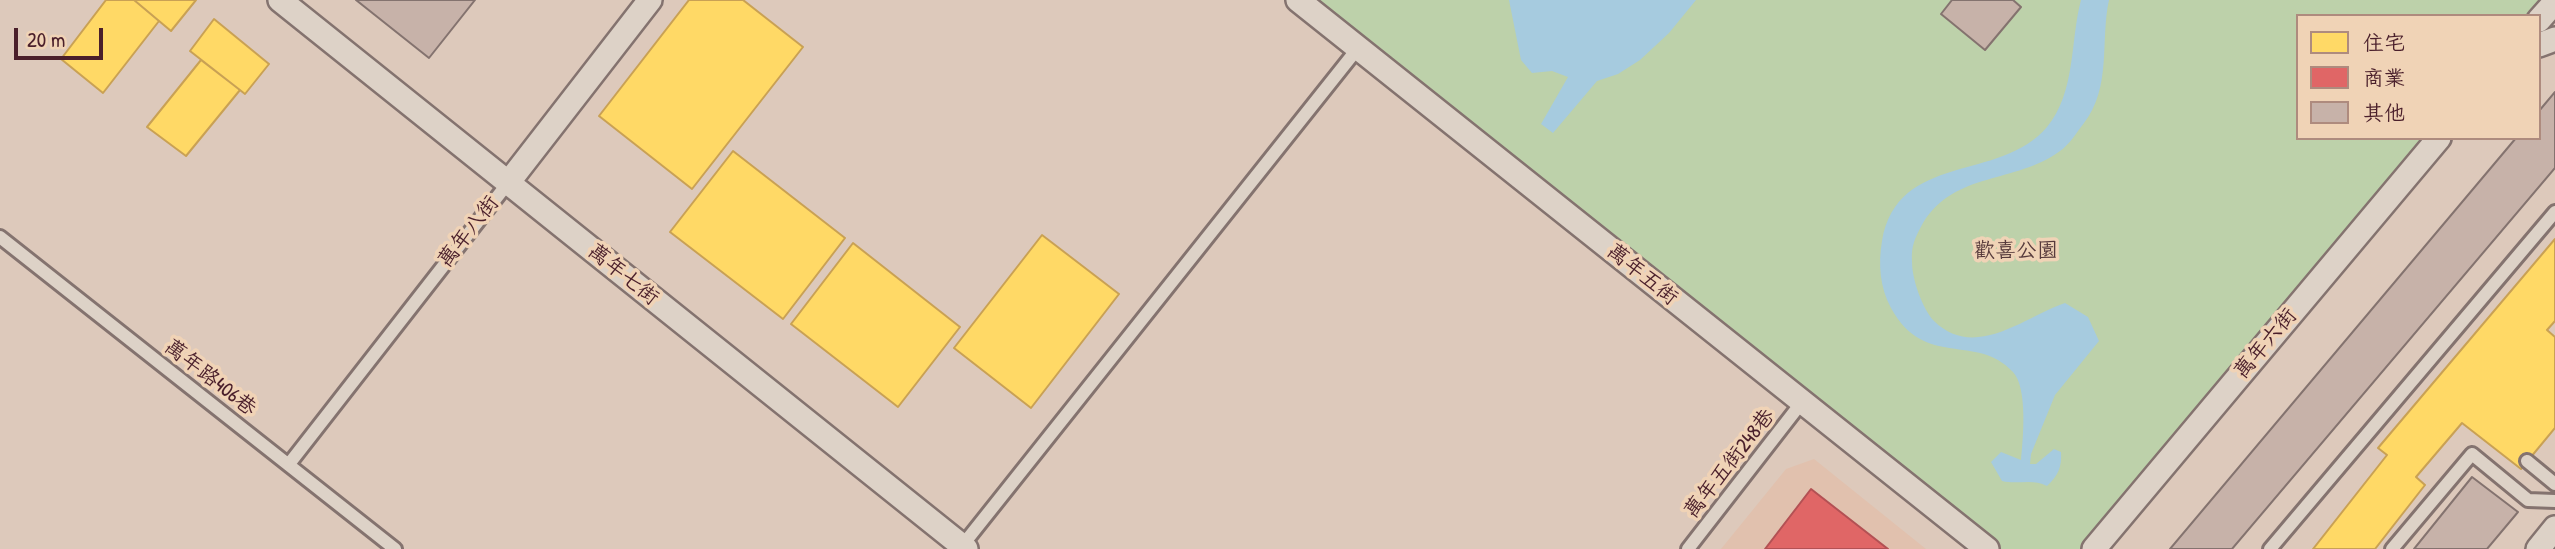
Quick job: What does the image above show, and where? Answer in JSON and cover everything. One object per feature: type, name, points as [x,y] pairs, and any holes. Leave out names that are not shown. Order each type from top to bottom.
[{"type":"street","name":"萬年七街","points":[[280,0],[964,548]]},
{"type":"street","name":"萬年八街","points":[[508,183],[650,0]]},
{"type":"street","name":"萬年五街","points":[[1298,0],[1987,549]]},
{"type":"street","points":[[2541,18],[2555,2]]},
{"type":"street","name":"萬年六街","points":[[2094,549],[2437,140]]},
{"type":"street","points":[[2538,549],[2555,528]]},
{"type":"lane","points":[[964,548],[1358,48]]},
{"type":"lane","name":"萬年八街","points":[[289,464],[508,183]]},
{"type":"lane","points":[[2270,549],[2555,212]]},
{"type":"lane","name":"萬年路406巷","points":[[0,237],[395,549]]},
{"type":"lane","name":"萬年五街248巷","points":[[1688,549],[1802,402]]},
{"type":"lane","points":[[2392,549],[2472,454],[2528,500],[2555,501]]},
{"type":"lane","points":[[2527,461],[2555,484]]},
{"type":"shaded area","points":[[1814,459],[1926,549],[1721,549],[1786,469]]},
{"type":"green space","name":"歡喜公園","points":[[1298,0],[2555,0],[2541,14],[2296,14],[2296,140],[2437,140],[2094,549],[1987,549]]},
{"type":"water","points":[[1509,0],[1696,0],[1669,33],[1640,60],[1618,74],[1597,81],[1553,133],[1541,124],[1568,77],[1552,71],[1532,73],[1521,60]]},
{"type":"water","points":[[2081,0],[2109,0],[2102,79],[2093,109],[2084,123],[2070,142],[2043,161],[1952,194],[1936,206],[1923,223],[1912,251],[1918,293],[1934,321],[1950,332],[1966,337],[1983,337],[2065,303],[2088,317],[2099,341],[2055,395],[2031,454],[2030,464],[2036,464],[2054,449],[2061,452],[2057,475],[2047,486],[2036,482],[2008,482],[2002,481],[1991,462],[2001,452],[2021,460],[2023,402],[2018,380],[1999,360],[1983,354],[1935,345],[1919,339],[1904,327],[1884,292],[1880,267],[1882,241],[1892,213],[1908,193],[1929,180],[2004,156],[2027,144],[2047,127],[2063,98],[2068,82]]},
{"type":"building: 住宅","points":[[106,0],[134,0],[159,21],[103,93],[61,59]]},
{"type":"building: 住宅","points":[[134,0],[196,0],[171,31]]},
{"type":"building: 住宅","points":[[689,0],[743,0],[803,47],[692,189],[599,116]]},
{"type":"building: 住宅","points":[[214,19],[269,64],[245,94],[190,51]]},
{"type":"building: 住宅","points":[[201,60],[240,90],[186,156],[147,127]]},
{"type":"building: 住宅","points":[[733,151],[845,238],[783,319],[670,232]]},
{"type":"building: 住宅","points":[[1042,235],[1119,294],[1031,408],[954,348]]},
{"type":"building: 住宅","points":[[2555,239],[2555,321],[2547,330],[2555,337],[2555,428],[2521,469],[2462,423],[2416,477],[2425,485],[2375,549],[2313,549],[2387,455],[2378,448]]},
{"type":"building: 住宅","points":[[853,243],[960,327],[898,407],[791,324]]},
{"type":"building: 商業","points":[[1811,489],[1888,549],[1765,549]]},
{"type":"building: 其他","points":[[356,0],[475,0],[429,58]]},
{"type":"building: 其他","points":[[1952,0],[2013,0],[2021,7],[1985,50],[1941,14]]},
{"type":"building: 其他","points":[[2555,92],[2555,168],[2232,549],[2170,549],[2514,140],[2541,140],[2541,109]]},
{"type":"building: 其他","points":[[2472,477],[2518,512],[2487,549],[2414,549]]}]
